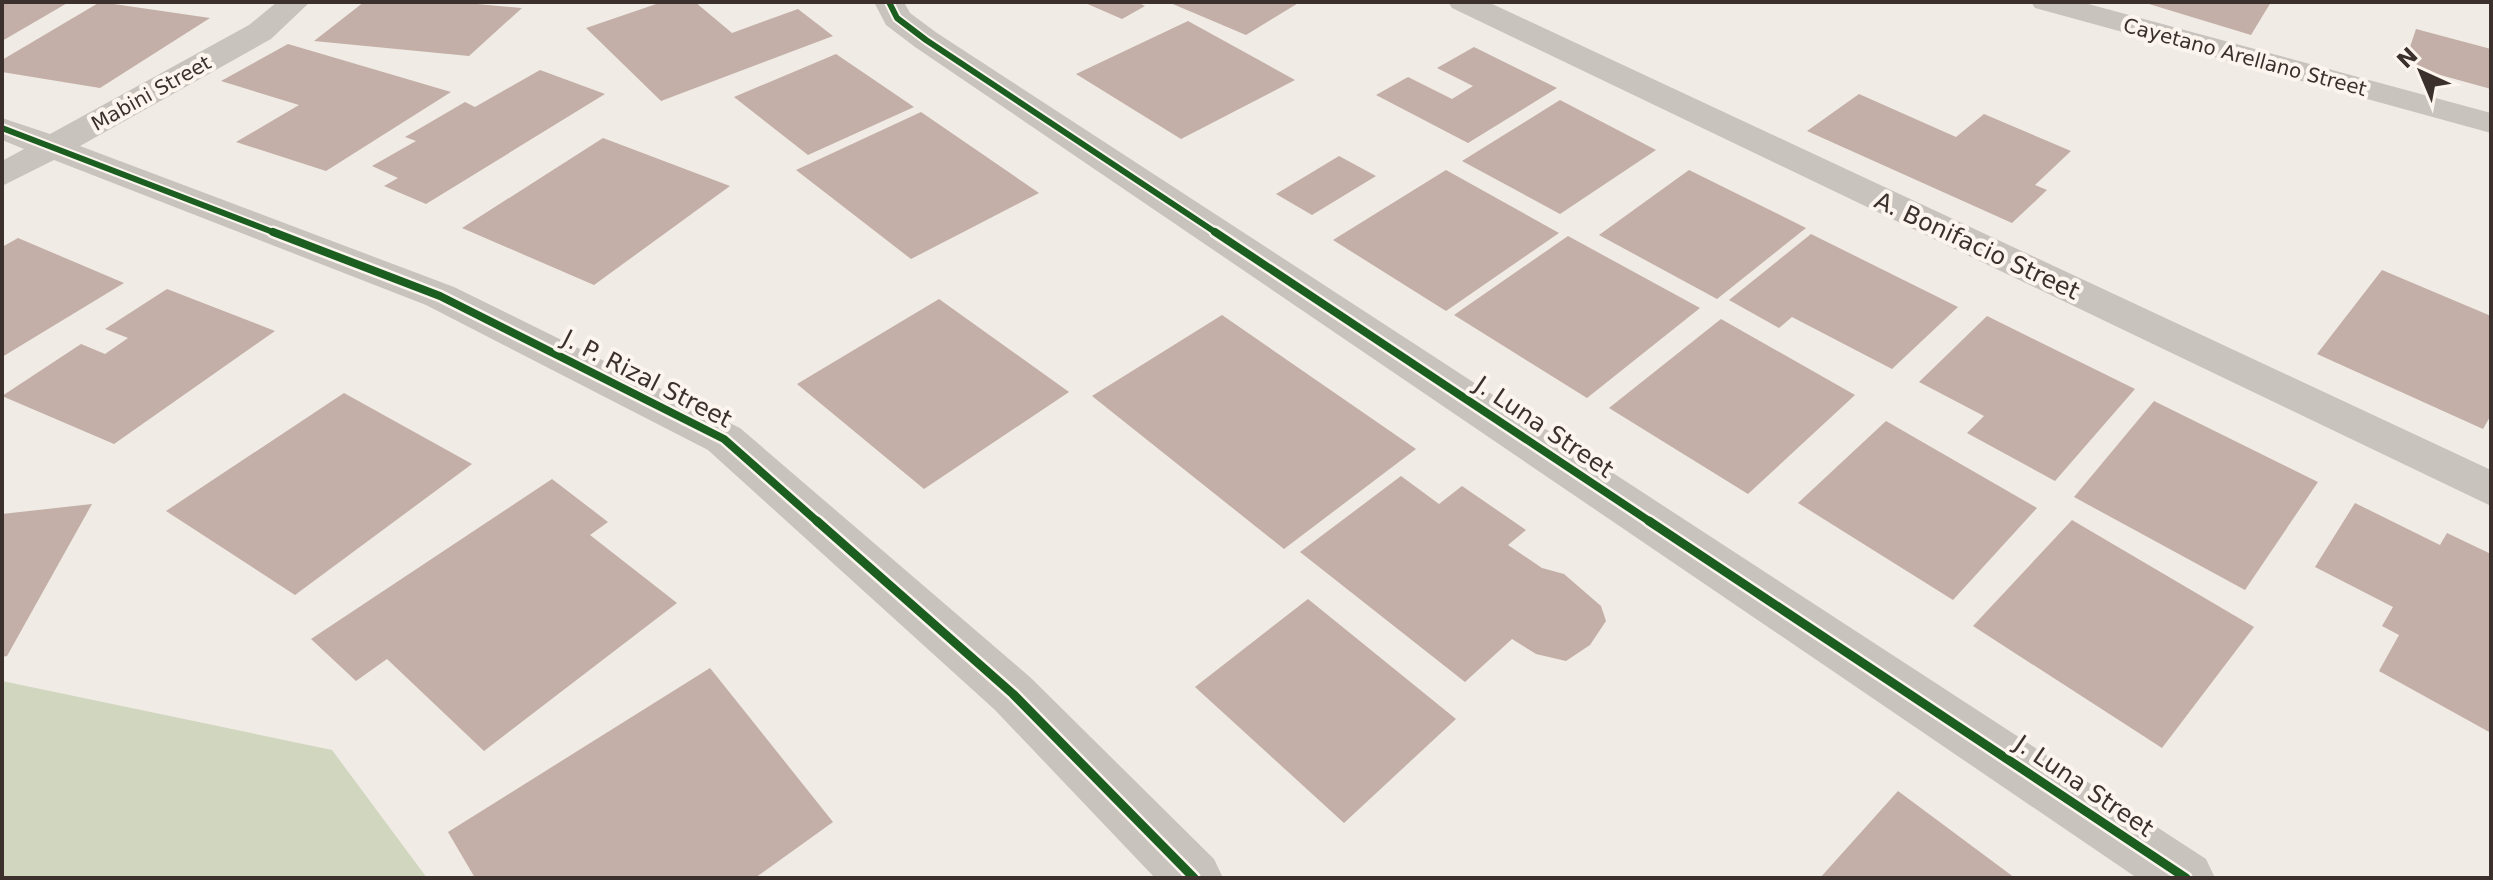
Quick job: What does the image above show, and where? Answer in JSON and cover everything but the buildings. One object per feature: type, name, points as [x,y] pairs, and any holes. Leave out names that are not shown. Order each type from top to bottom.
[{"type":"street","name":"Mabini Street","points":[[2,175],[260,32],[295,2]]},
{"type":"street","name":"J. Luna Street","points":[[889,2],[897,18],[926,40],[2186,878]]},
{"type":"street","name":"A. Bonifacio Street","points":[[1463,2],[2491,489]]},
{"type":"street","name":"Cayetano Arellano Street","points":[[2046,2],[2491,123]]},
{"type":"street","name":"J. P. Rizal Street","points":[[2,128],[440,296],[724,439],[1013,694],[1194,878]]},
{"type":"green space","points":[[2,681],[332,750],[427,878],[2,878]]},
{"type":"cycle path","points":[[889,2],[897,18],[926,40],[2186,878]]},
{"type":"cycle path","points":[[2,128],[440,296],[724,439],[1013,694],[1194,878]]}]
